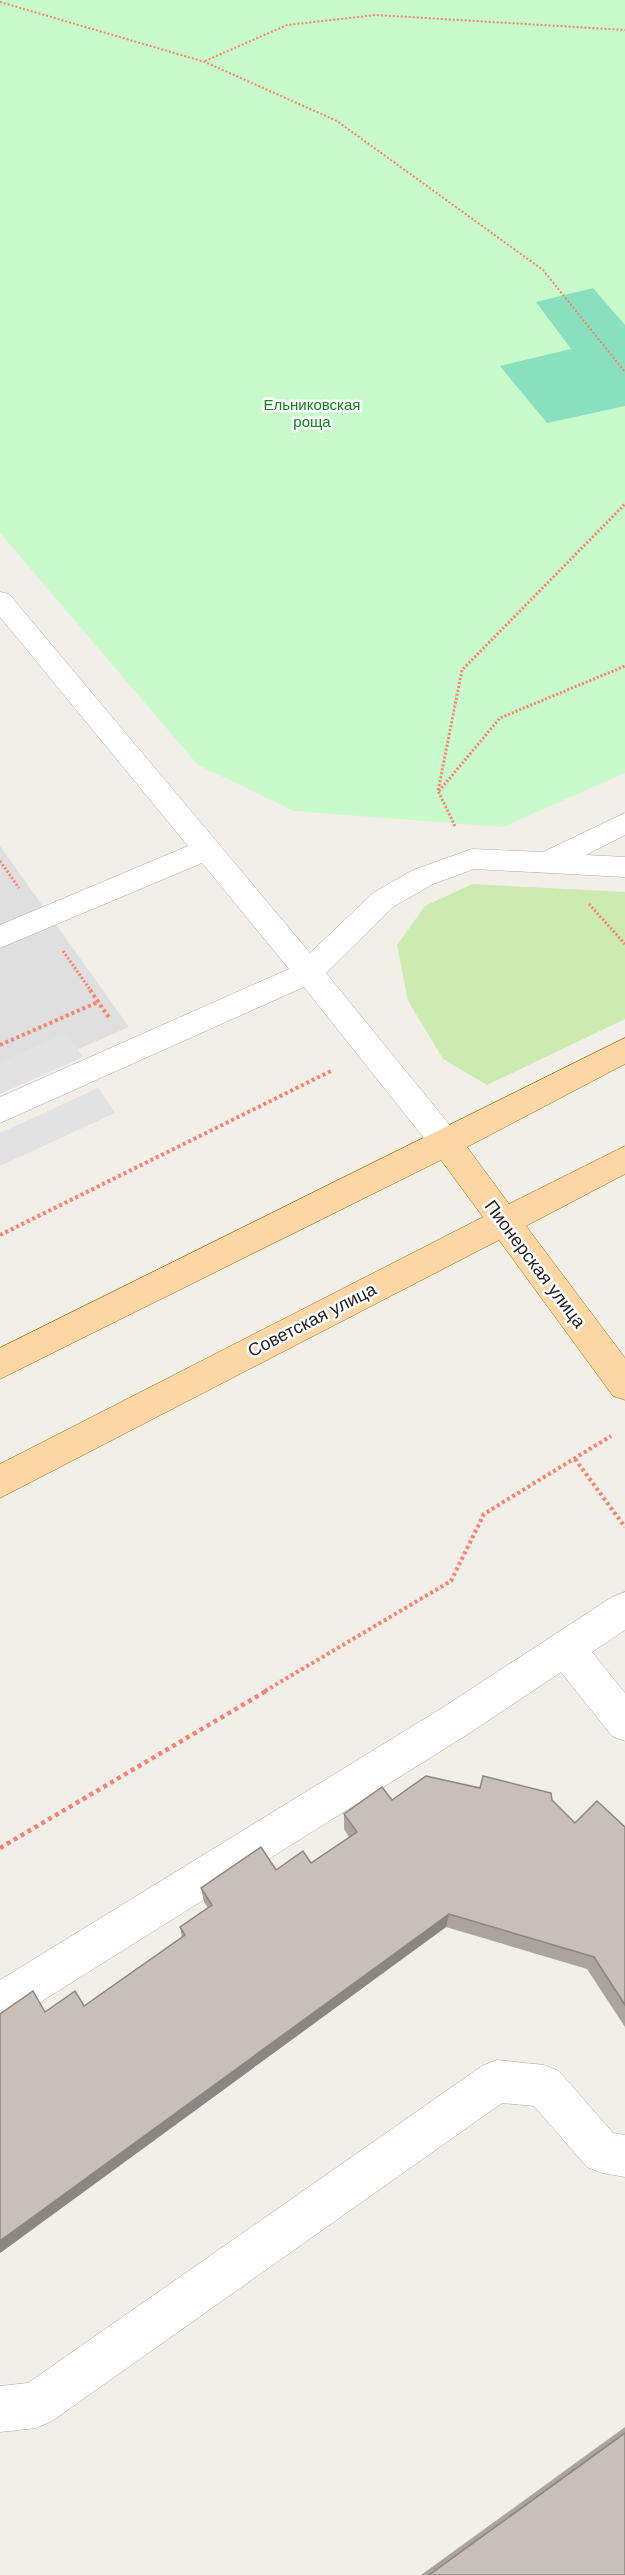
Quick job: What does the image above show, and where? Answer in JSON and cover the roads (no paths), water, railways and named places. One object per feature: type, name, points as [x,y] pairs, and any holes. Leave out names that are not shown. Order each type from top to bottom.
[{"type":"main road","points":[[0,1364],[446,1143],[625,1050]]},
{"type":"main road","name":"Пионерская улица","points":[[446,1143],[625,1385]]},
{"type":"main road","name":"Советская улица","points":[[0,1482],[625,1159]]},
{"type":"street","points":[[0,600],[309,972],[446,1143]]},
{"type":"street","points":[[550,861],[625,823]]},
{"type":"street","points":[[0,937],[207,849]]},
{"type":"street","points":[[0,1111],[309,972],[383,900],[423,877],[472,859],[550,861],[625,867]]},
{"type":"street","points":[[0,2003],[455,1721],[625,1609]]},
{"type":"street","points":[[565,1648],[625,1723]]},
{"type":"street","points":[[0,2409],[36,2404],[497,2081],[543,2086],[602,2152],[625,2156]]},
{"type":"park label","name":"Ельниковская роща","points":[[312,414]]}]
